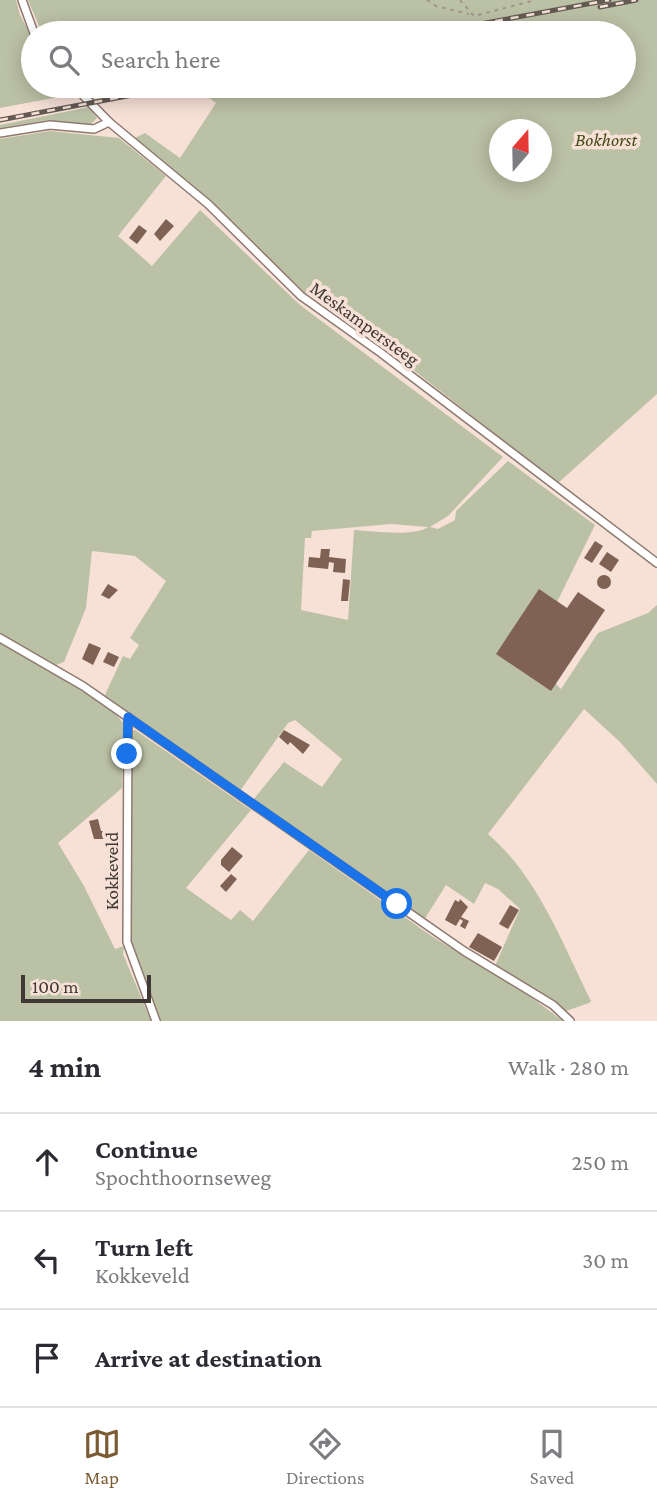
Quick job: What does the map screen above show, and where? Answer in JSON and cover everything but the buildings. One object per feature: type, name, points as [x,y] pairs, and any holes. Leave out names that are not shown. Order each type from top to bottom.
[{"type":"street","points":[[22,0],[30,21]]},
{"type":"street","name":"Meskampersteeg","points":[[86,98],[109,122],[208,204],[301,296],[381,353],[657,563]]},
{"type":"street","points":[[0,133],[44,125],[94,129],[109,122]]},
{"type":"street","points":[[0,638],[61,671],[464,951],[553,1005],[570,1021]]},
{"type":"street","name":"Kokkeveld","points":[[128,717],[127,942],[156,1021]]},
{"type":"path","points":[[427,0],[436,6],[474,16],[536,0]]},
{"type":"path","points":[[460,0],[469,14]]},
{"type":"green space","points":[[0,0],[16,0],[23,21],[21,21],[21,98],[53,98],[0,108]]},
{"type":"green space","name":"Bokhorst","points":[[28,0],[657,0],[657,394],[558,483],[329,304],[297,288],[283,277],[207,201],[135,138],[145,133],[180,158],[216,103],[209,98],[636,98],[636,21],[37,21]]},
{"type":"green space","points":[[89,107],[97,118],[89,126],[48,120],[0,128],[0,125]]},
{"type":"green space","points":[[50,131],[119,138],[166,176],[118,236],[152,266],[200,210],[300,305],[503,457],[448,516],[430,527],[438,529],[455,520],[456,511],[508,461],[595,525],[556,604],[534,661],[561,689],[598,633],[648,613],[657,605],[657,784],[620,742],[584,709],[488,834],[506,851],[535,890],[570,956],[591,1001],[589,1003],[566,1011],[495,966],[520,909],[498,889],[485,883],[474,904],[446,885],[424,920],[253,800],[284,762],[322,787],[342,759],[295,720],[288,723],[240,791],[104,697],[123,656],[130,659],[139,645],[130,638],[166,581],[135,556],[92,551],[86,608],[64,662],[56,665],[0,635],[0,139]],"holes":[[[391,524],[428,527],[403,533],[354,530],[348,620],[301,610],[305,538],[311,538],[312,531]]]},
{"type":"green space","points":[[0,643],[85,690],[114,712],[123,723],[122,788],[58,843],[84,886],[115,949],[124,946],[123,954],[151,1021],[0,1021]]},
{"type":"green space","points":[[135,730],[251,810],[186,888],[231,920],[240,910],[253,921],[309,850],[433,937],[528,995],[563,1021],[159,1021],[131,948],[131,732]]},
{"type":"railway","points":[[496,21],[609,0]]},
{"type":"railway","points":[[600,7],[636,0]]},
{"type":"railway","points":[[0,120],[116,98]]},
{"type":"route","points":[[127,754],[128,717],[397,904]]}]
